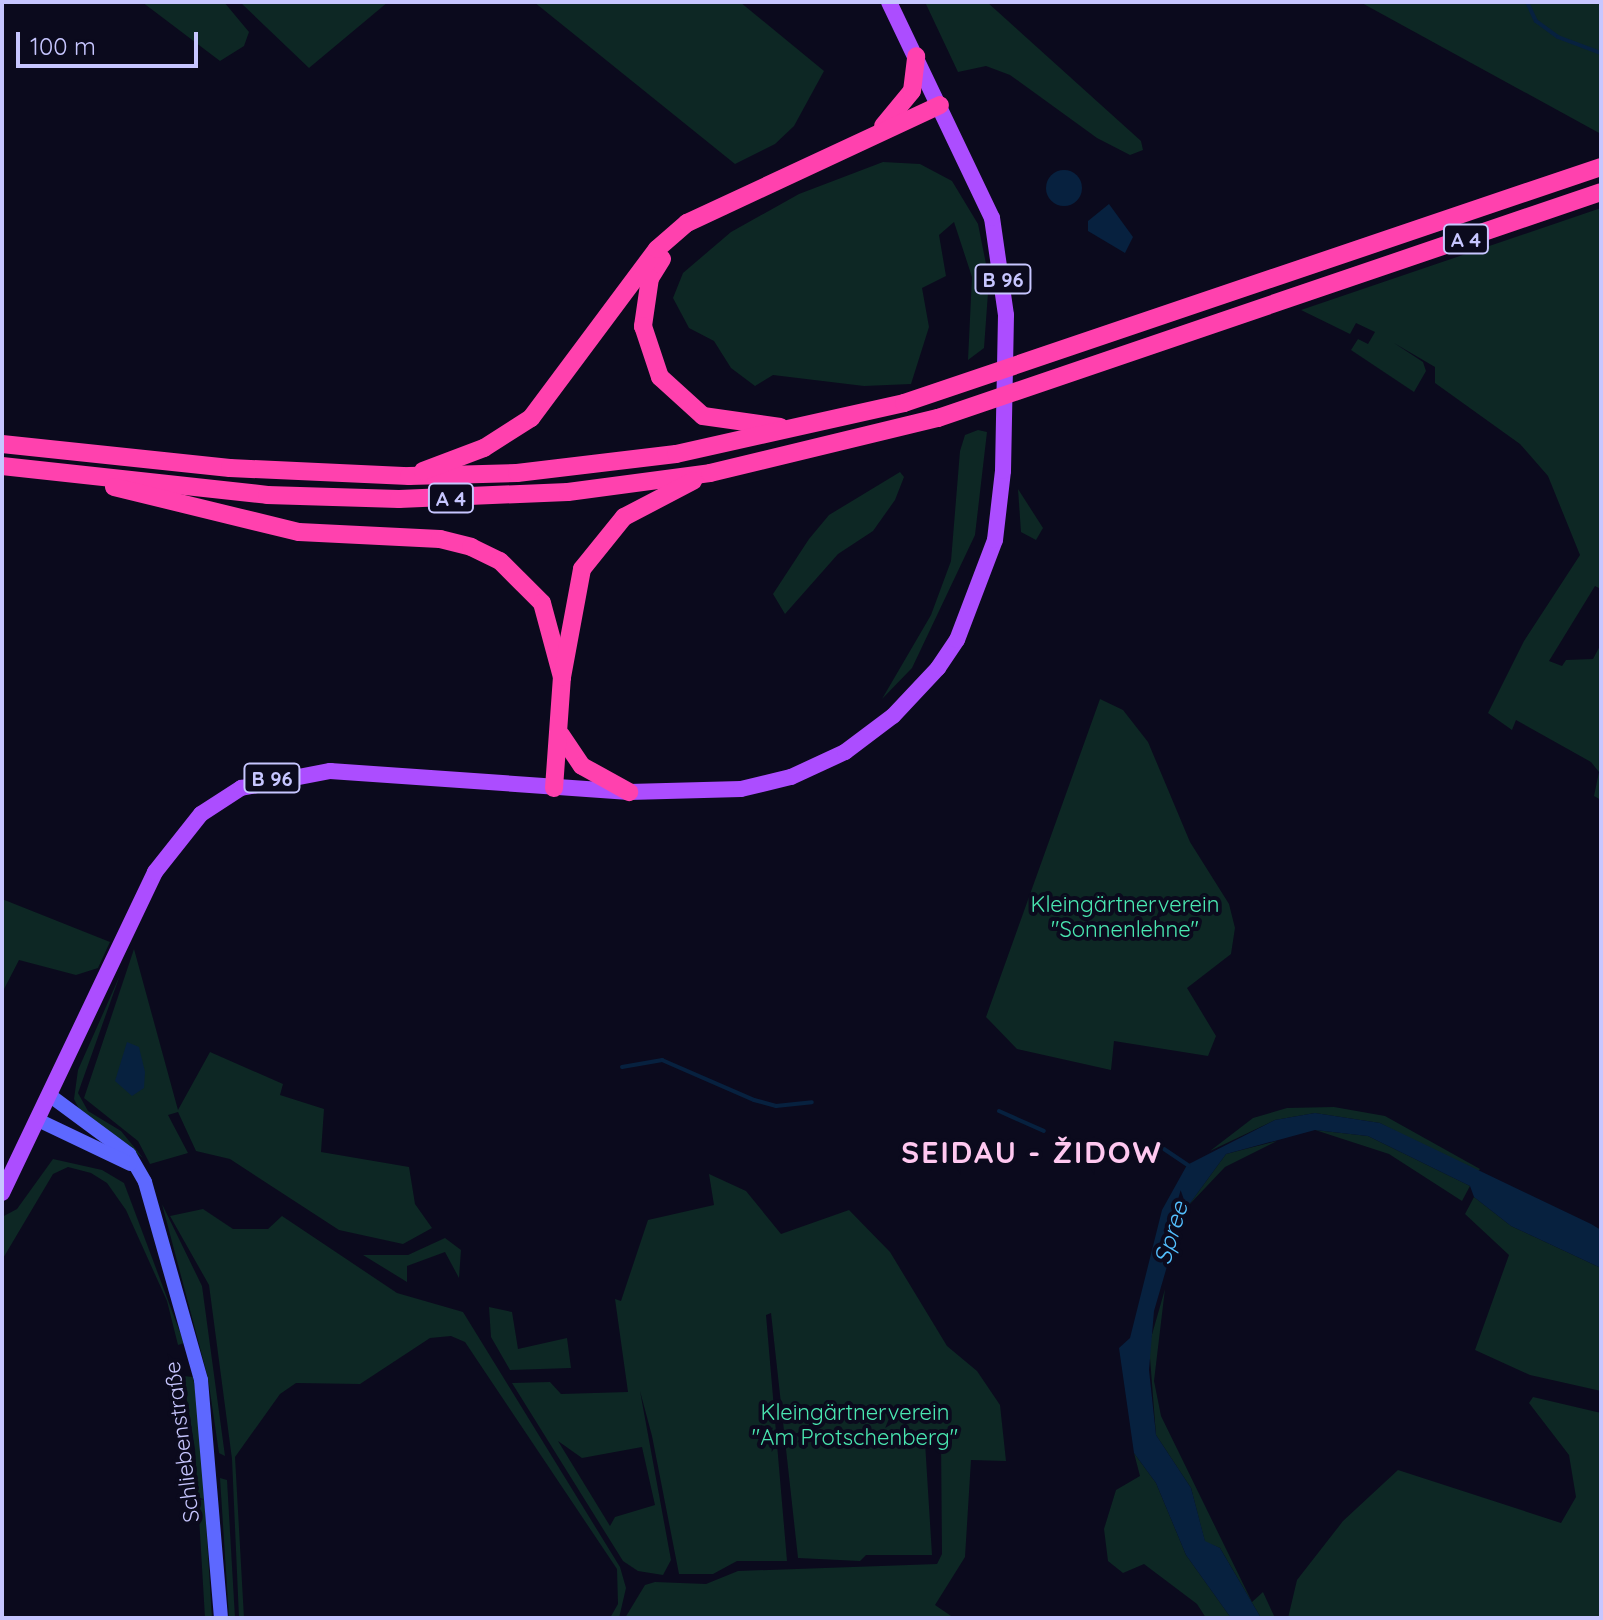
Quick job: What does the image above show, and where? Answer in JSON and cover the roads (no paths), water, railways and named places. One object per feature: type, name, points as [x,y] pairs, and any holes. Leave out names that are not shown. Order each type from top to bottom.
[{"type":"highway","points":[[875,135],[906,102],[916,56]]},
{"type":"highway","points":[[409,476],[484,448],[531,418],[657,249],[687,223],[940,105]]},
{"type":"highway","name":"A 4","points":[[2,444],[230,468],[409,476],[609,464],[823,425],[1219,299],[1601,167]]},
{"type":"highway","name":"A 4","points":[[2,466],[267,495],[399,499],[568,492],[710,473],[991,400],[1601,192]]},
{"type":"highway","points":[[725,206],[677,242],[650,278],[643,326],[652,362],[681,401],[703,416],[750,426],[823,425]]},
{"type":"highway","points":[[554,788],[561,735],[562,677],[574,594],[595,547],[624,517],[710,473]]},
{"type":"highway","points":[[81,474],[240,522],[471,547],[500,561],[542,603],[562,677]]},
{"type":"highway","points":[[561,735],[582,766],[629,792]]},
{"type":"main road","name":"B 96","points":[[2,1193],[52,1097],[155,872],[178,837],[213,804],[282,775],[330,771],[629,792],[741,789],[820,766],[871,735],[917,693],[963,627],[985,576],[998,519],[1006,315],[992,218],[889,2]]},
{"type":"main road","name":"Schliebenstraße","points":[[52,1097],[115,1142],[140,1172],[201,1380],[221,1618]]},
{"type":"main road","points":[[40,1121],[140,1172]]},
{"type":"water","points":[[1064,170],[1077,175],[1082,188],[1077,201],[1064,206],[1051,201],[1046,188],[1051,175]]},
{"type":"water","points":[[1109,204],[1133,237],[1125,253],[1088,231],[1088,221]]},
{"type":"water","points":[[127,1042],[139,1047],[145,1072],[144,1088],[132,1096],[115,1081]]},
{"type":"water","name":"Spree","points":[[1315,1113],[1380,1123],[1591,1224],[1601,1230],[1601,1268],[1511,1226],[1474,1197],[1470,1186],[1368,1136],[1315,1130],[1226,1154],[1188,1206],[1177,1232],[1154,1311],[1149,1370],[1156,1435],[1191,1488],[1205,1541],[1220,1548],[1261,1618],[1231,1618],[1186,1555],[1156,1483],[1134,1453],[1119,1348],[1130,1338],[1162,1210],[1187,1165],[1275,1120]]},
{"type":"waterway","points":[[1527,2],[1536,21],[1558,37],[1601,53]]},
{"type":"waterway","points":[[622,1067],[662,1060],[754,1100],[776,1106],[812,1102]]},
{"type":"waterway","points":[[999,1111],[1044,1131]]},
{"type":"waterway","points":[[1164,1149],[1189,1166]]},
{"type":"district","name":"SEIDAU - ŽIDOW","points":[[1032,1152]]},
{"type":"park label","name":"Kleingärtnerverein \"Sonnenlehne\"","points":[[1125,916]]},
{"type":"park label","name":"Kleingärtnerverein \"Am Protschenberg\"","points":[[855,1424]]}]
